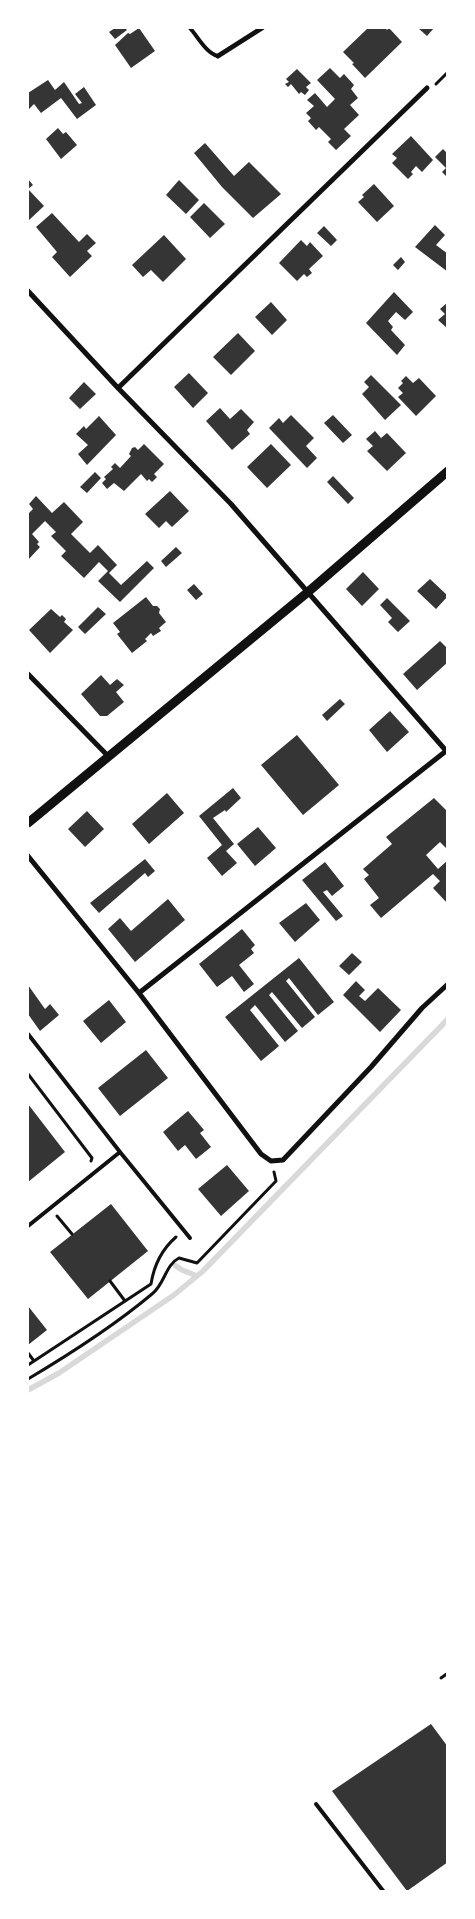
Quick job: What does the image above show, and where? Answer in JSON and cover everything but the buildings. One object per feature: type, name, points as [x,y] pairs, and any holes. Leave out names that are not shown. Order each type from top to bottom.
[{"type":"street","points":[[218,56],[262,28]]},
{"type":"street","points":[[118,388],[426,88]]},
{"type":"street","points":[[28,291],[118,388],[231,504],[447,752],[139,993]]},
{"type":"street","points":[[28,823],[308,592],[448,471]]},
{"type":"street","points":[[28,674],[108,756]]},
{"type":"street","points":[[28,856],[139,993],[261,1154],[271,1161],[283,1160],[371,1067],[422,1008],[448,984]]},
{"type":"lane","points":[[190,28],[212,54],[218,56]]},
{"type":"lane","points":[[28,1034],[190,1238]]},
{"type":"lane","points":[[28,1226],[120,1152]]},
{"type":"lane","points":[[316,1804],[384,1892]]},
{"type":"path","points":[[28,1074],[92,1158],[91,1163]]},
{"type":"path","points":[[28,1379],[119,1320],[151,1295],[160,1287],[174,1261],[179,1258],[197,1263],[276,1181],[271,1161]]},
{"type":"path","points":[[58,1216],[72,1234]]},
{"type":"path","points":[[28,1365],[150,1284],[154,1265],[168,1243],[184,1230]]},
{"type":"path","points":[[110,1281],[126,1301]]},
{"type":"path","points":[[28,1352],[34,1361]]},
{"type":"path","points":[[448,1673],[441,1678],[448,1680]]},
{"type":"waterway","points":[[28,1390],[59,1373],[174,1295],[203,1271],[448,1019]]},
{"type":"waterway","points":[[176,1266],[197,1276]]}]
